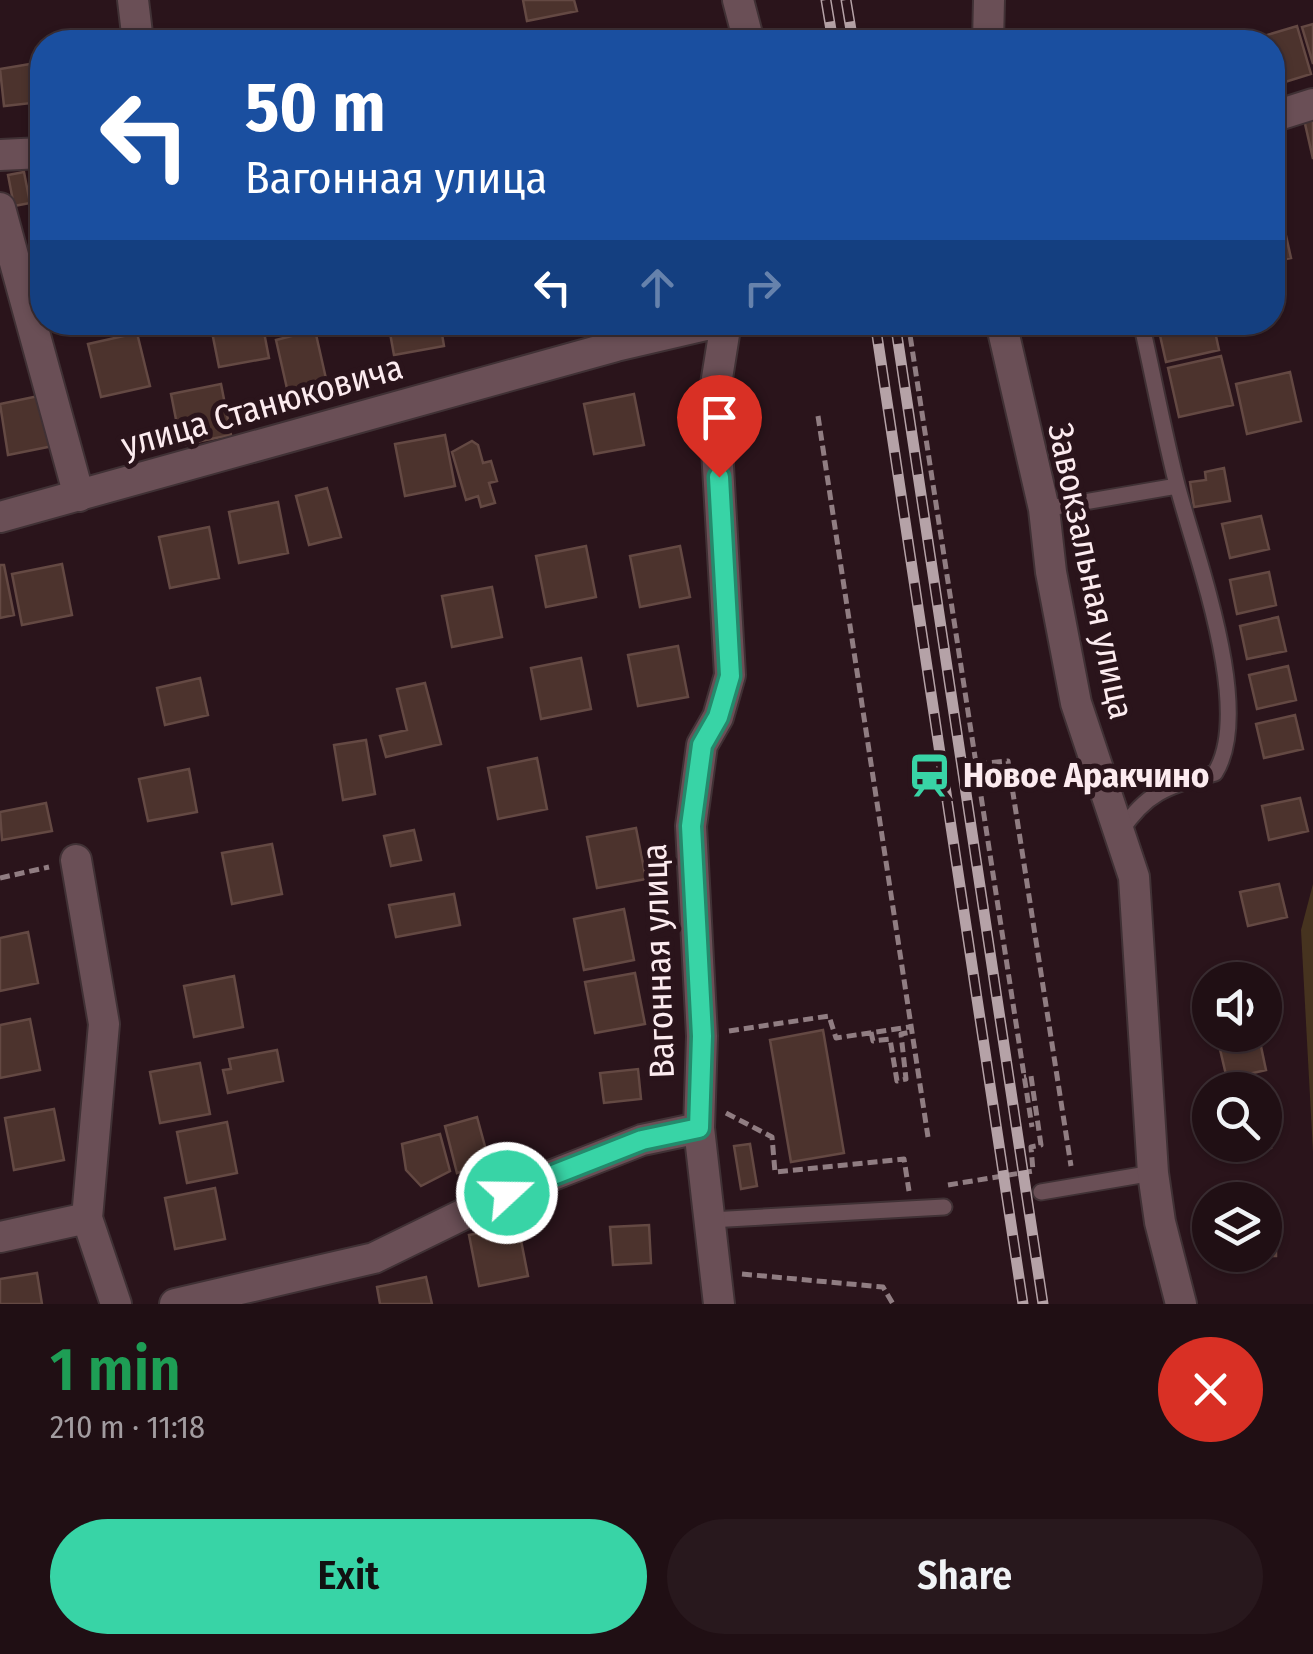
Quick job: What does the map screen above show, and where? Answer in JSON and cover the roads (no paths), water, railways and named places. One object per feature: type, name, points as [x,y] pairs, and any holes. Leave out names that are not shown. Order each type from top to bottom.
[{"type":"street","points":[[133,0],[137,30]]},
{"type":"street","points":[[738,0],[746,30]]},
{"type":"street","points":[[988,30],[989,0]]},
{"type":"street","points":[[1285,113],[1313,104]]},
{"type":"street","points":[[0,155],[30,154]]},
{"type":"street","points":[[0,208],[30,317]]},
{"type":"street","points":[[35,335],[79,496]]},
{"type":"street","name":"улица Станюковича","points":[[0,518],[665,335]]},
{"type":"street","name":"Вагонная улица","points":[[719,1304],[699,1116],[702,1036],[691,826],[702,745],[718,717],[730,676],[714,398],[721,335]]},
{"type":"street","name":"Завокзальная улица","points":[[1004,335],[1044,509],[1051,572],[1076,703],[1120,831],[1140,917],[1154,1173],[1160,1222],[1181,1304]]},
{"type":"street","points":[[76,860],[104,1024],[87,1218],[116,1304]]},
{"type":"street","points":[[174,1304],[374,1258],[507,1193],[699,1116]]},
{"type":"street","points":[[0,1237],[87,1218]]},
{"type":"lane","points":[[1120,831],[1140,803],[1169,786],[1215,773],[1227,754],[1230,713],[1202,558],[1177,486],[1144,335]]},
{"type":"lane","points":[[1044,509],[1177,486]]},
{"type":"lane","points":[[1042,1192],[1154,1173]]},
{"type":"lane","points":[[710,1220],[944,1208]]},
{"type":"railway","points":[[826,0],[831,30]]},
{"type":"railway","points":[[846,0],[851,30]]},
{"type":"railway","points":[[877,335],[1023,1304]]},
{"type":"railway","points":[[897,335],[1043,1304]]},
{"type":"place","name":"Новое Аракчино","points":[[930,775]]}]
